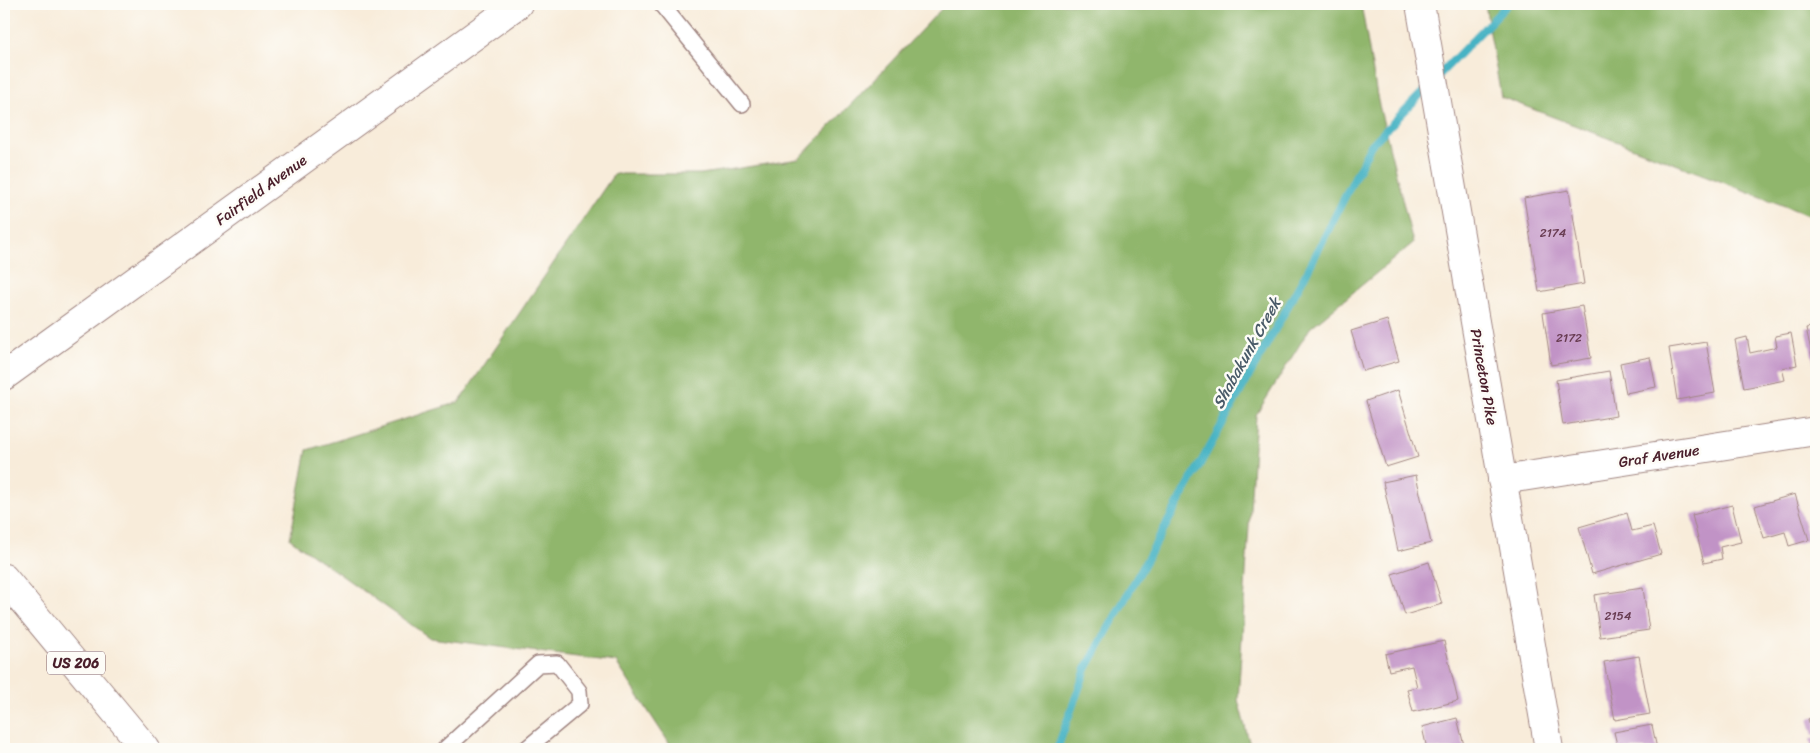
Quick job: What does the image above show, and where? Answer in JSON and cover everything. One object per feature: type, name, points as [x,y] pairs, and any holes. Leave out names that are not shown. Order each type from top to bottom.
[{"type":"main road","name":"Fairfield Avenue","points":[[4,376],[518,4]]},
{"type":"main road","name":"Princeton Pike","points":[[1420,4],[1549,749]]},
{"type":"main road","name":"Graf Avenue","points":[[1502,480],[1816,431]]},
{"type":"main road","name":"US 206","points":[[4,578],[146,749]]},
{"type":"lane","points":[[661,4],[742,104]]},
{"type":"lane","points":[[454,746],[538,664],[556,663],[579,691],[580,704],[526,749]]},
{"type":"green space","points":[[946,4],[1361,4],[1378,101],[1413,243],[1310,328],[1256,415],[1238,700],[1251,749],[673,749],[616,662],[430,638],[290,539],[307,450],[459,402],[614,174],[701,174],[799,159]]},
{"type":"green space","points":[[1485,4],[1816,4],[1816,218],[1501,97]]},
{"type":"building","points":[[1569,190],[1584,284],[1539,292],[1524,198]]},
{"type":"building","points":[[1582,306],[1591,358],[1551,365],[1543,313]]},
{"type":"building","points":[[1387,320],[1399,361],[1363,371],[1351,331]]},
{"type":"building","points":[[1816,326],[1816,369],[1815,369],[1806,328]]},
{"type":"building","points":[[1791,333],[1797,365],[1782,368],[1785,380],[1744,388],[1735,340],[1747,337],[1750,353],[1777,347],[1775,336]]},
{"type":"building","points":[[1706,342],[1715,393],[1677,400],[1669,348]]},
{"type":"building","points":[[1650,357],[1656,387],[1626,393],[1620,363]]},
{"type":"building","points":[[1609,371],[1616,416],[1563,425],[1556,380]]},
{"type":"building","points":[[1398,390],[1418,457],[1386,467],[1366,401]]},
{"type":"building","points":[[1416,475],[1431,543],[1398,551],[1383,482]]},
{"type":"building","points":[[1795,494],[1809,540],[1789,546],[1785,532],[1764,538],[1755,506]]},
{"type":"building","points":[[1732,505],[1741,542],[1720,547],[1722,559],[1704,563],[1692,515]]},
{"type":"building","points":[[1627,513],[1632,531],[1653,526],[1661,554],[1592,574],[1579,527]]},
{"type":"building","points":[[1429,562],[1442,604],[1405,615],[1392,574]]},
{"type":"building","points":[[1643,588],[1649,630],[1600,637],[1594,595]]},
{"type":"building","points":[[1444,641],[1458,701],[1413,712],[1407,689],[1417,687],[1412,666],[1389,671],[1385,654]]},
{"type":"building","points":[[1639,656],[1650,714],[1615,720],[1604,662]]},
{"type":"building","points":[[1816,716],[1816,734],[1813,735],[1808,719]]},
{"type":"building","points":[[1457,718],[1465,749],[1427,749],[1422,727]]},
{"type":"building","points":[[1652,725],[1657,749],[1618,749],[1614,732]]},
{"type":"building","points":[[1816,738],[1816,749],[1812,749],[1810,739]]},
{"type":"waterway","name":"Shabakunk Creek","points":[[1439,75],[1508,4]]},
{"type":"waterway","name":"Shabakunk Creek","points":[[1057,749],[1086,669],[1308,270],[1371,145],[1428,87]]}]
